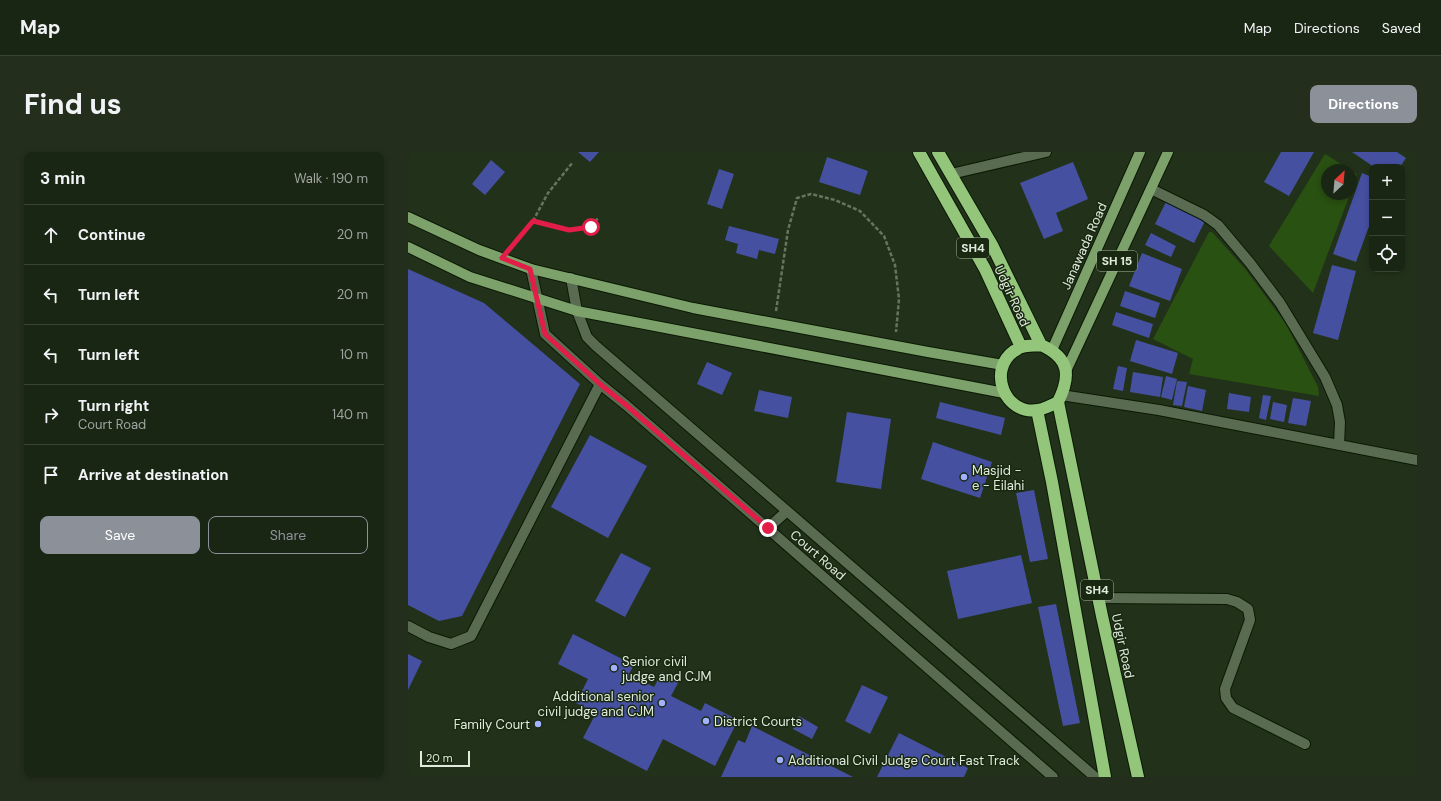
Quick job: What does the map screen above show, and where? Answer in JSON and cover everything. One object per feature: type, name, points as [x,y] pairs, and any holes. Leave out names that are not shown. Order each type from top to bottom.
[{"type":"highway","name":"Udgir Road","points":[[919,152],[985,269],[1021,347]]},
{"type":"highway","name":"Udgir Road","points":[[938,152],[992,245],[1046,348]]},
{"type":"highway","points":[[1021,347],[1046,348],[1062,360],[1066,371],[1066,384],[1060,399],[1038,410],[1024,409],[1012,403],[1004,393],[1000,379],[1003,365],[1010,354],[1021,347]]},
{"type":"highway","name":"Udgir Road","points":[[1060,399],[1099,598],[1138,777]]},
{"type":"highway","name":"SH4","points":[[1038,410],[1105,777]]},
{"type":"main road","name":"Janawada Road","points":[[1046,348],[1140,152]]},
{"type":"main road","name":"SH 15","points":[[1066,371],[1168,152]]},
{"type":"main road","points":[[408,217],[479,250],[530,269],[693,308],[1003,365]]},
{"type":"main road","points":[[408,247],[470,276],[577,311],[1004,393]]},
{"type":"street","points":[[951,174],[1046,152]]},
{"type":"street","points":[[1150,189],[1204,215],[1218,225],[1250,263],[1280,303],[1325,377],[1337,405],[1340,422],[1339,445]]},
{"type":"street","name":"Court Road","points":[[530,269],[538,298],[545,334],[600,384],[768,528],[1053,777]]},
{"type":"street","points":[[571,278],[577,311],[587,337],[596,346],[1095,777]]},
{"type":"street","points":[[408,626],[429,637],[451,644],[471,636],[600,384]]},
{"type":"street","points":[[1060,399],[1159,410],[1339,445],[1416,456]]},
{"type":"street","points":[[768,528],[787,511]]},
{"type":"street","points":[[1099,598],[1227,599],[1237,602],[1248,609],[1250,620],[1225,689],[1226,698],[1233,708],[1306,744]]},
{"type":"path","points":[[502,258],[533,221],[548,192],[573,162]]},
{"type":"path","points":[[774,323],[788,230],[797,198],[811,194],[835,200],[860,210],[884,236],[895,265],[899,299],[896,346]]},
{"type":"path","points":[[533,221],[569,230],[591,227],[598,218]]},
{"type":"green space","points":[[1325,154],[1341,164],[1321,164],[1321,200],[1348,200],[1313,293],[1269,246]]},
{"type":"green space","points":[[1209,232],[1212,232],[1246,270],[1286,324],[1318,387],[1319,396],[1189,374],[1193,359],[1153,339]]},
{"type":"building","points":[[578,152],[599,152],[590,162]]},
{"type":"building","points":[[1281,152],[1314,152],[1289,196],[1264,182]]},
{"type":"building","points":[[1352,152],[1397,152],[1406,158],[1402,164],[1370,164]]},
{"type":"building","points":[[827,157],[868,171],[860,195],[819,182]]},
{"type":"building","points":[[491,160],[505,172],[485,195],[472,184]]},
{"type":"building","points":[[1073,162],[1088,199],[1056,213],[1063,231],[1044,239],[1020,183]]},
{"type":"building","points":[[719,169],[734,174],[722,209],[707,204]]},
{"type":"building","points":[[1362,173],[1369,176],[1369,226],[1356,262],[1333,254],[1352,200],[1357,200],[1357,187]]},
{"type":"building","points":[[1166,202],[1205,221],[1194,243],[1155,224]]},
{"type":"building","points":[[729,226],[779,239],[775,254],[759,250],[757,259],[736,253],[738,244],[725,240]]},
{"type":"building","points":[[1151,233],[1176,246],[1171,257],[1145,245]]},
{"type":"building","points":[[1142,253],[1182,269],[1170,301],[1129,286]]},
{"type":"building","points":[[1332,265],[1356,271],[1338,340],[1313,333]]},
{"type":"building","points":[[408,269],[484,303],[580,384],[462,616],[439,621],[408,605]]},
{"type":"building","points":[[1125,291],[1160,303],[1155,318],[1120,306]]},
{"type":"building","points":[[1116,312],[1153,324],[1149,338],[1112,325]]},
{"type":"building","points":[[1136,340],[1178,353],[1172,374],[1130,361]]},
{"type":"building","points":[[707,362],[732,373],[722,395],[697,384]]},
{"type":"building","points":[[1118,366],[1127,368],[1123,391],[1113,389]]},
{"type":"building","points":[[1133,372],[1163,377],[1160,397],[1130,392]]},
{"type":"building","points":[[1166,376],[1177,379],[1172,400],[1161,397]]},
{"type":"building","points":[[1177,381],[1187,382],[1182,406],[1173,405]]},
{"type":"building","points":[[1188,386],[1206,390],[1202,411],[1184,407]]},
{"type":"building","points":[[759,390],[792,397],[788,418],[754,411]]},
{"type":"building","points":[[1229,393],[1251,397],[1249,412],[1227,409]]},
{"type":"building","points":[[1263,395],[1271,396],[1266,420],[1259,418]]},
{"type":"building","points":[[1293,398],[1311,401],[1306,426],[1288,423]]},
{"type":"building","points":[[940,402],[1005,418],[1001,435],[936,418]]},
{"type":"building","points":[[1273,402],[1287,405],[1284,422],[1270,419]]},
{"type":"building","points":[[847,412],[891,419],[881,489],[836,482]]},
{"type":"building","points":[[590,435],[647,466],[608,538],[551,507]]},
{"type":"building","points":[[933,442],[992,462],[980,498],[921,479]]},
{"type":"building","points":[[1034,490],[1048,559],[1030,562],[1016,493]]},
{"type":"building","points":[[621,553],[651,568],[625,617],[595,601]]},
{"type":"building","points":[[1021,555],[1032,603],[958,619],[947,571]]},
{"type":"building","points":[[1056,604],[1080,723],[1063,726],[1038,607]]},
{"type":"building","points":[[573,634],[634,665],[629,674],[654,687],[662,672],[679,681],[671,696],[701,711],[705,703],[738,720],[715,766],[663,739],[647,771],[583,738],[596,713],[576,703],[588,679],[558,664]]},
{"type":"building","points":[[408,654],[422,661],[408,690]]},
{"type":"building","points":[[862,685],[888,697],[870,734],[845,721]]},
{"type":"building","points":[[799,716],[818,727],[812,739],[793,729]]},
{"type":"building","points":[[752,726],[853,777],[721,777],[738,740],[745,743]]},
{"type":"building","points":[[899,733],[968,768],[964,777],[877,777]]},
{"type":"place","name":"Masjid - e - Eilahi","points":[[964,477]]},
{"type":"place","name":"Senior civil judge and CJM","points":[[614,668]]},
{"type":"place","name":"Additional senior civil judge and CJM","points":[[662,703]]},
{"type":"place","name":"District Courts","points":[[706,721]]},
{"type":"place","name":"Family Court","points":[[538,724]]},
{"type":"place","name":"Additional Civil Judge Court Fast Track","points":[[780,760]]},
{"type":"route","points":[[591,227],[569,230],[533,221],[502,258],[530,269],[538,298],[545,334],[600,384],[768,528]]}]
